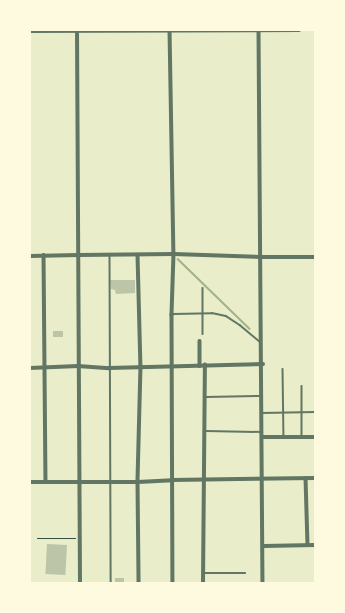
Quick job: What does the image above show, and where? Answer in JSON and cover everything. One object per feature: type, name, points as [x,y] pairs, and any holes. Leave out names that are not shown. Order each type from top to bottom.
[{"type":"street","points":[[78,30],[78,366],[80,583]]},
{"type":"street","points":[[170,30],[174,254],[172,315],[172,583]]},
{"type":"street","points":[[259,30],[264,583]]},
{"type":"street","points":[[30,31],[299,30]]},
{"type":"street","points":[[30,256],[174,254],[315,257]]},
{"type":"street","points":[[44,255],[46,481]]},
{"type":"street","points":[[138,255],[141,366],[138,482],[139,583]]},
{"type":"street","points":[[200,341],[203,366],[204,398],[203,583]]},
{"type":"street","points":[[30,368],[78,366],[109,368],[263,364]]},
{"type":"street","points":[[262,437],[315,437]]},
{"type":"street","points":[[306,478],[308,545]]},
{"type":"street","points":[[30,482],[138,482],[172,480],[263,480],[315,478]]},
{"type":"street","points":[[264,546],[315,545]]},
{"type":"lane","points":[[110,254],[109,368],[111,583]]},
{"type":"lane","points":[[202,288],[203,334]]},
{"type":"lane","points":[[172,315],[203,313],[226,316],[240,325],[263,345]]},
{"type":"lane","points":[[283,369],[284,438]]},
{"type":"lane","points":[[302,386],[302,437]]},
{"type":"lane","points":[[204,398],[262,396]]},
{"type":"lane","points":[[262,413],[315,412]]},
{"type":"lane","points":[[204,431],[262,432]]},
{"type":"lane","points":[[203,573],[245,573]]},
{"type":"path","points":[[38,538],[79,538]]},
{"type":"building","points":[[110,280],[135,280],[135,293],[116,294],[115,290],[111,289]]},
{"type":"building","points":[[53,331],[63,331],[63,337],[53,337]]},
{"type":"building","points":[[47,544],[67,545],[65,575],[45,574]]},
{"type":"building","points":[[115,578],[124,578],[124,583],[115,583]]},
{"type":"waterway","points":[[178,259],[250,329]]}]
